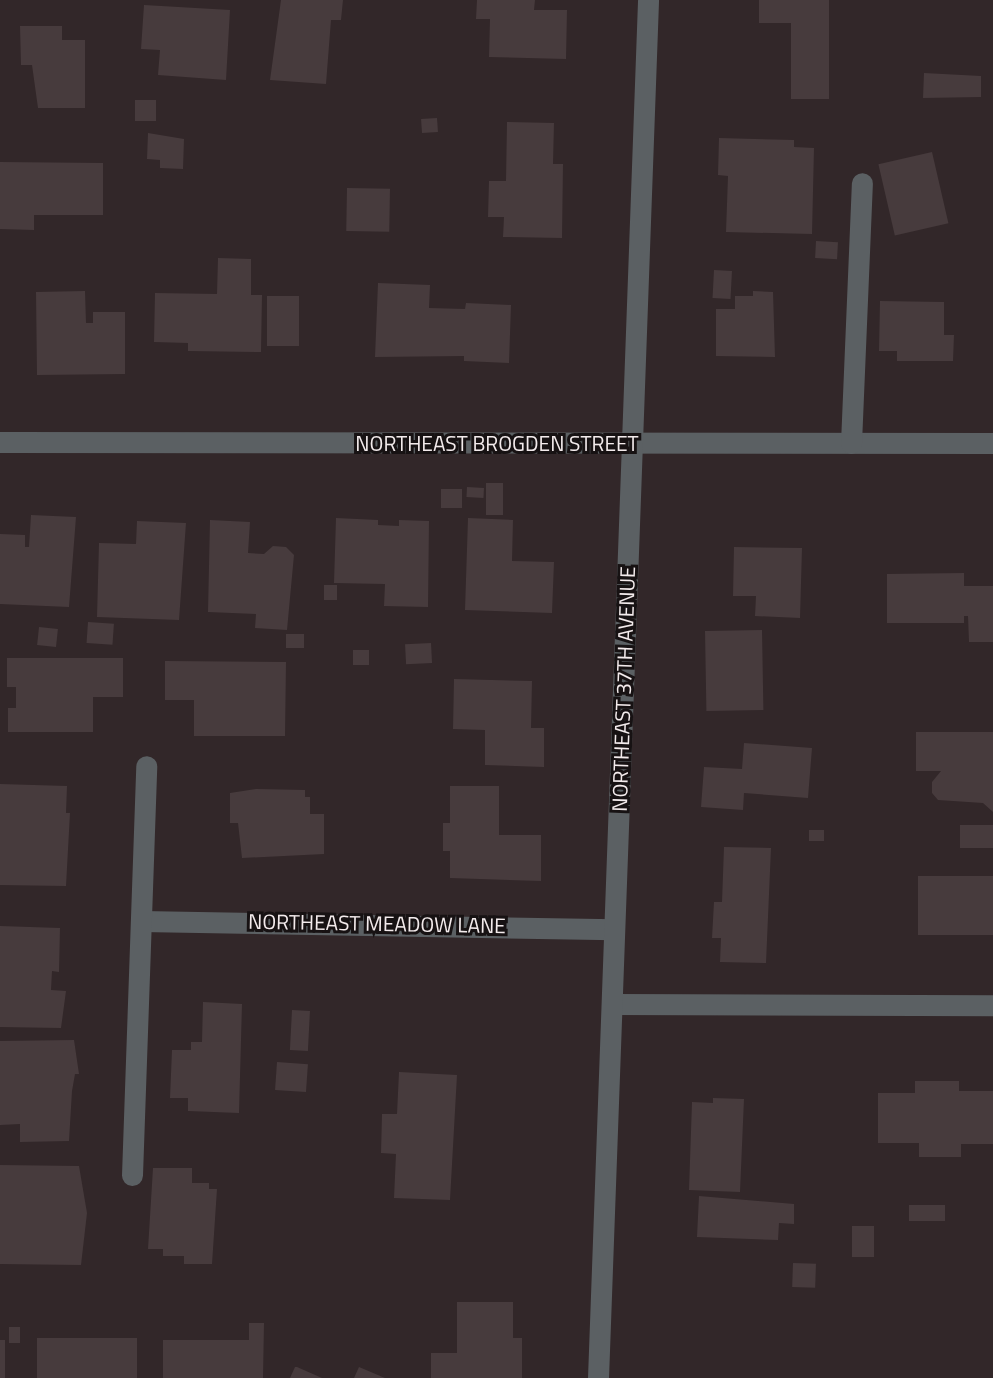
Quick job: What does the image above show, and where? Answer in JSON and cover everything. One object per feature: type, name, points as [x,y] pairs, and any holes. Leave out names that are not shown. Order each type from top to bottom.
[{"type":"street","name":"NORTHEAST 37TH AVENUE","points":[[598,1378],[648,0]]},
{"type":"street","points":[[851,443],[862,183]]},
{"type":"street","name":"NORTHEAST BROGDEN STREET","points":[[0,442],[993,443]]},
{"type":"street","points":[[132,1175],[146,766]]},
{"type":"street","name":"NORTHEAST MEADOW LANE","points":[[141,921],[614,929]]},
{"type":"street","points":[[613,1004],[993,1005]]},
{"type":"building","points":[[281,0],[343,0],[341,20],[331,20],[326,84],[270,80]]},
{"type":"building","points":[[477,0],[535,0],[534,10],[567,10],[566,59],[489,57],[490,19],[476,19]]},
{"type":"building","points":[[759,0],[829,0],[829,99],[791,99],[791,23],[759,23]]},
{"type":"building","points":[[144,5],[230,10],[226,80],[158,75],[160,50],[141,49]]},
{"type":"building","points":[[20,26],[62,26],[62,40],[85,40],[85,108],[38,108],[32,65],[21,65]]},
{"type":"building","points":[[924,73],[981,76],[981,97],[923,98]]},
{"type":"building","points":[[135,100],[156,100],[156,121],[135,121]]},
{"type":"building","points":[[437,118],[438,132],[422,133],[421,119]]},
{"type":"building","points":[[507,122],[554,123],[553,164],[563,164],[562,238],[503,237],[504,217],[488,217],[489,181],[506,181]]},
{"type":"building","points":[[148,133],[184,139],[183,169],[160,168],[160,160],[147,159]]},
{"type":"building","points":[[719,138],[794,140],[794,147],[814,148],[812,234],[726,232],[728,176],[718,175]]},
{"type":"building","points":[[932,152],[948,223],[895,236],[878,164]]},
{"type":"building","points":[[0,162],[103,163],[103,215],[34,215],[34,230],[0,229]]},
{"type":"building","points":[[347,188],[390,189],[389,232],[346,231]]},
{"type":"building","points":[[816,241],[838,242],[837,259],[815,258]]},
{"type":"building","points":[[218,258],[251,259],[251,295],[262,295],[261,352],[188,351],[188,343],[154,342],[155,293],[217,294]]},
{"type":"building","points":[[714,270],[732,271],[731,299],[713,298]]},
{"type":"building","points":[[378,283],[430,285],[429,308],[465,309],[466,303],[511,305],[509,363],[464,361],[464,356],[375,357]]},
{"type":"building","points":[[85,291],[86,323],[93,323],[93,312],[125,312],[125,374],[37,375],[36,292]]},
{"type":"building","points":[[753,291],[773,292],[775,357],[716,356],[716,309],[735,309],[735,296],[753,296]]},
{"type":"building","points":[[267,296],[299,296],[299,346],[267,346]]},
{"type":"building","points":[[880,301],[944,302],[944,335],[954,335],[953,361],[897,361],[897,351],[879,351]]},
{"type":"building","points":[[486,483],[503,483],[503,515],[486,515]]},
{"type":"building","points":[[467,487],[484,488],[483,498],[466,497]]},
{"type":"building","points":[[441,489],[462,489],[462,508],[441,508]]},
{"type":"building","points":[[31,515],[76,517],[69,607],[0,604],[0,534],[25,535],[25,547],[29,547]]},
{"type":"building","points":[[336,518],[378,520],[378,525],[399,526],[399,520],[429,521],[428,607],[384,606],[385,584],[334,583]]},
{"type":"building","points":[[468,518],[513,520],[512,561],[554,562],[552,613],[465,610]]},
{"type":"building","points":[[210,520],[250,522],[248,553],[264,554],[273,546],[286,547],[294,555],[287,630],[255,628],[256,614],[208,612]]},
{"type":"building","points":[[137,521],[186,523],[179,620],[97,617],[99,543],[136,544]]},
{"type":"building","points":[[734,547],[802,548],[800,618],[755,616],[756,596],[733,596]]},
{"type":"building","points":[[964,573],[964,586],[993,586],[993,642],[969,642],[968,616],[964,616],[964,623],[887,623],[887,574]]},
{"type":"building","points":[[324,585],[337,585],[337,600],[324,600]]},
{"type":"building","points":[[88,622],[114,624],[112,645],[87,643]]},
{"type":"building","points":[[39,627],[58,629],[56,647],[37,645]]},
{"type":"building","points":[[762,630],[763,710],[706,711],[705,631]]},
{"type":"building","points":[[286,634],[304,634],[304,648],[286,648]]},
{"type":"building","points":[[431,643],[432,663],[406,664],[405,644]]},
{"type":"building","points":[[353,650],[369,650],[369,665],[353,665]]},
{"type":"building","points":[[7,658],[123,658],[123,697],[93,697],[93,732],[8,732],[8,708],[16,708],[16,687],[7,687]]},
{"type":"building","points":[[165,661],[286,662],[285,736],[194,736],[194,700],[165,700]]},
{"type":"building","points":[[454,679],[532,681],[531,728],[544,728],[544,767],[485,765],[485,730],[453,729]]},
{"type":"building","points":[[916,732],[993,732],[993,812],[983,803],[938,800],[932,793],[932,782],[941,771],[916,771]]},
{"type":"building","points":[[744,743],[812,748],[808,798],[744,793],[743,810],[701,807],[704,767],[742,769]]},
{"type":"building","points":[[0,784],[67,786],[66,813],[70,813],[66,886],[0,885]]},
{"type":"building","points":[[450,786],[499,786],[499,835],[541,835],[541,881],[450,878],[450,851],[443,851],[443,823],[450,823]]},
{"type":"building","points":[[256,789],[305,790],[305,797],[310,797],[310,814],[324,814],[324,854],[242,858],[238,823],[230,823],[230,793]]},
{"type":"building","points":[[960,825],[993,825],[993,848],[960,848]]},
{"type":"building","points":[[809,830],[824,830],[824,841],[809,841]]},
{"type":"building","points":[[724,847],[771,848],[766,963],[720,962],[721,938],[712,938],[714,902],[722,902]]},
{"type":"building","points":[[918,876],[993,876],[993,935],[918,935]]},
{"type":"building","points":[[0,926],[60,928],[59,972],[52,971],[51,990],[66,991],[61,1028],[0,1027]]},
{"type":"building","points":[[203,1002],[242,1004],[239,1113],[188,1111],[188,1098],[170,1098],[172,1050],[191,1050],[191,1042],[202,1042]]},
{"type":"building","points":[[292,1010],[310,1011],[308,1051],[290,1050]]},
{"type":"building","points":[[74,1040],[79,1074],[75,1074],[72,1091],[69,1141],[20,1142],[20,1124],[0,1125],[0,1041]]},
{"type":"building","points":[[277,1062],[308,1064],[306,1092],[275,1090]]},
{"type":"building","points":[[399,1072],[457,1075],[450,1200],[394,1198],[396,1154],[381,1153],[382,1114],[397,1114]]},
{"type":"building","points":[[915,1081],[959,1081],[959,1091],[993,1091],[993,1144],[961,1144],[961,1157],[919,1157],[919,1143],[878,1143],[878,1093],[915,1093]]},
{"type":"building","points":[[713,1098],[744,1099],[740,1192],[689,1190],[692,1102],[713,1103]]},
{"type":"building","points":[[0,1165],[79,1166],[87,1213],[81,1265],[0,1264]]},
{"type":"building","points":[[153,1168],[192,1168],[192,1183],[209,1183],[209,1189],[217,1189],[212,1264],[184,1264],[184,1256],[163,1256],[163,1249],[148,1249]]},
{"type":"building","points":[[699,1196],[794,1204],[794,1224],[779,1223],[778,1240],[697,1237]]},
{"type":"building","points":[[909,1205],[945,1205],[945,1221],[909,1221]]},
{"type":"building","points":[[852,1226],[874,1226],[874,1257],[852,1257]]},
{"type":"building","points":[[793,1263],[816,1264],[815,1288],[792,1287]]},
{"type":"building","points":[[457,1302],[513,1302],[513,1338],[522,1338],[522,1378],[431,1378],[431,1353],[457,1353]]},
{"type":"building","points":[[249,1323],[264,1323],[263,1378],[163,1378],[163,1340],[249,1340]]},
{"type":"building","points":[[9,1327],[20,1327],[20,1343],[9,1343]]},
{"type":"building","points":[[37,1338],[137,1338],[137,1378],[37,1378]]},
{"type":"building","points":[[0,1340],[5,1340],[5,1378],[0,1378]]},
{"type":"building","points":[[297,1367],[322,1378],[290,1378]]},
{"type":"building","points":[[359,1367],[385,1378],[354,1378]]}]
